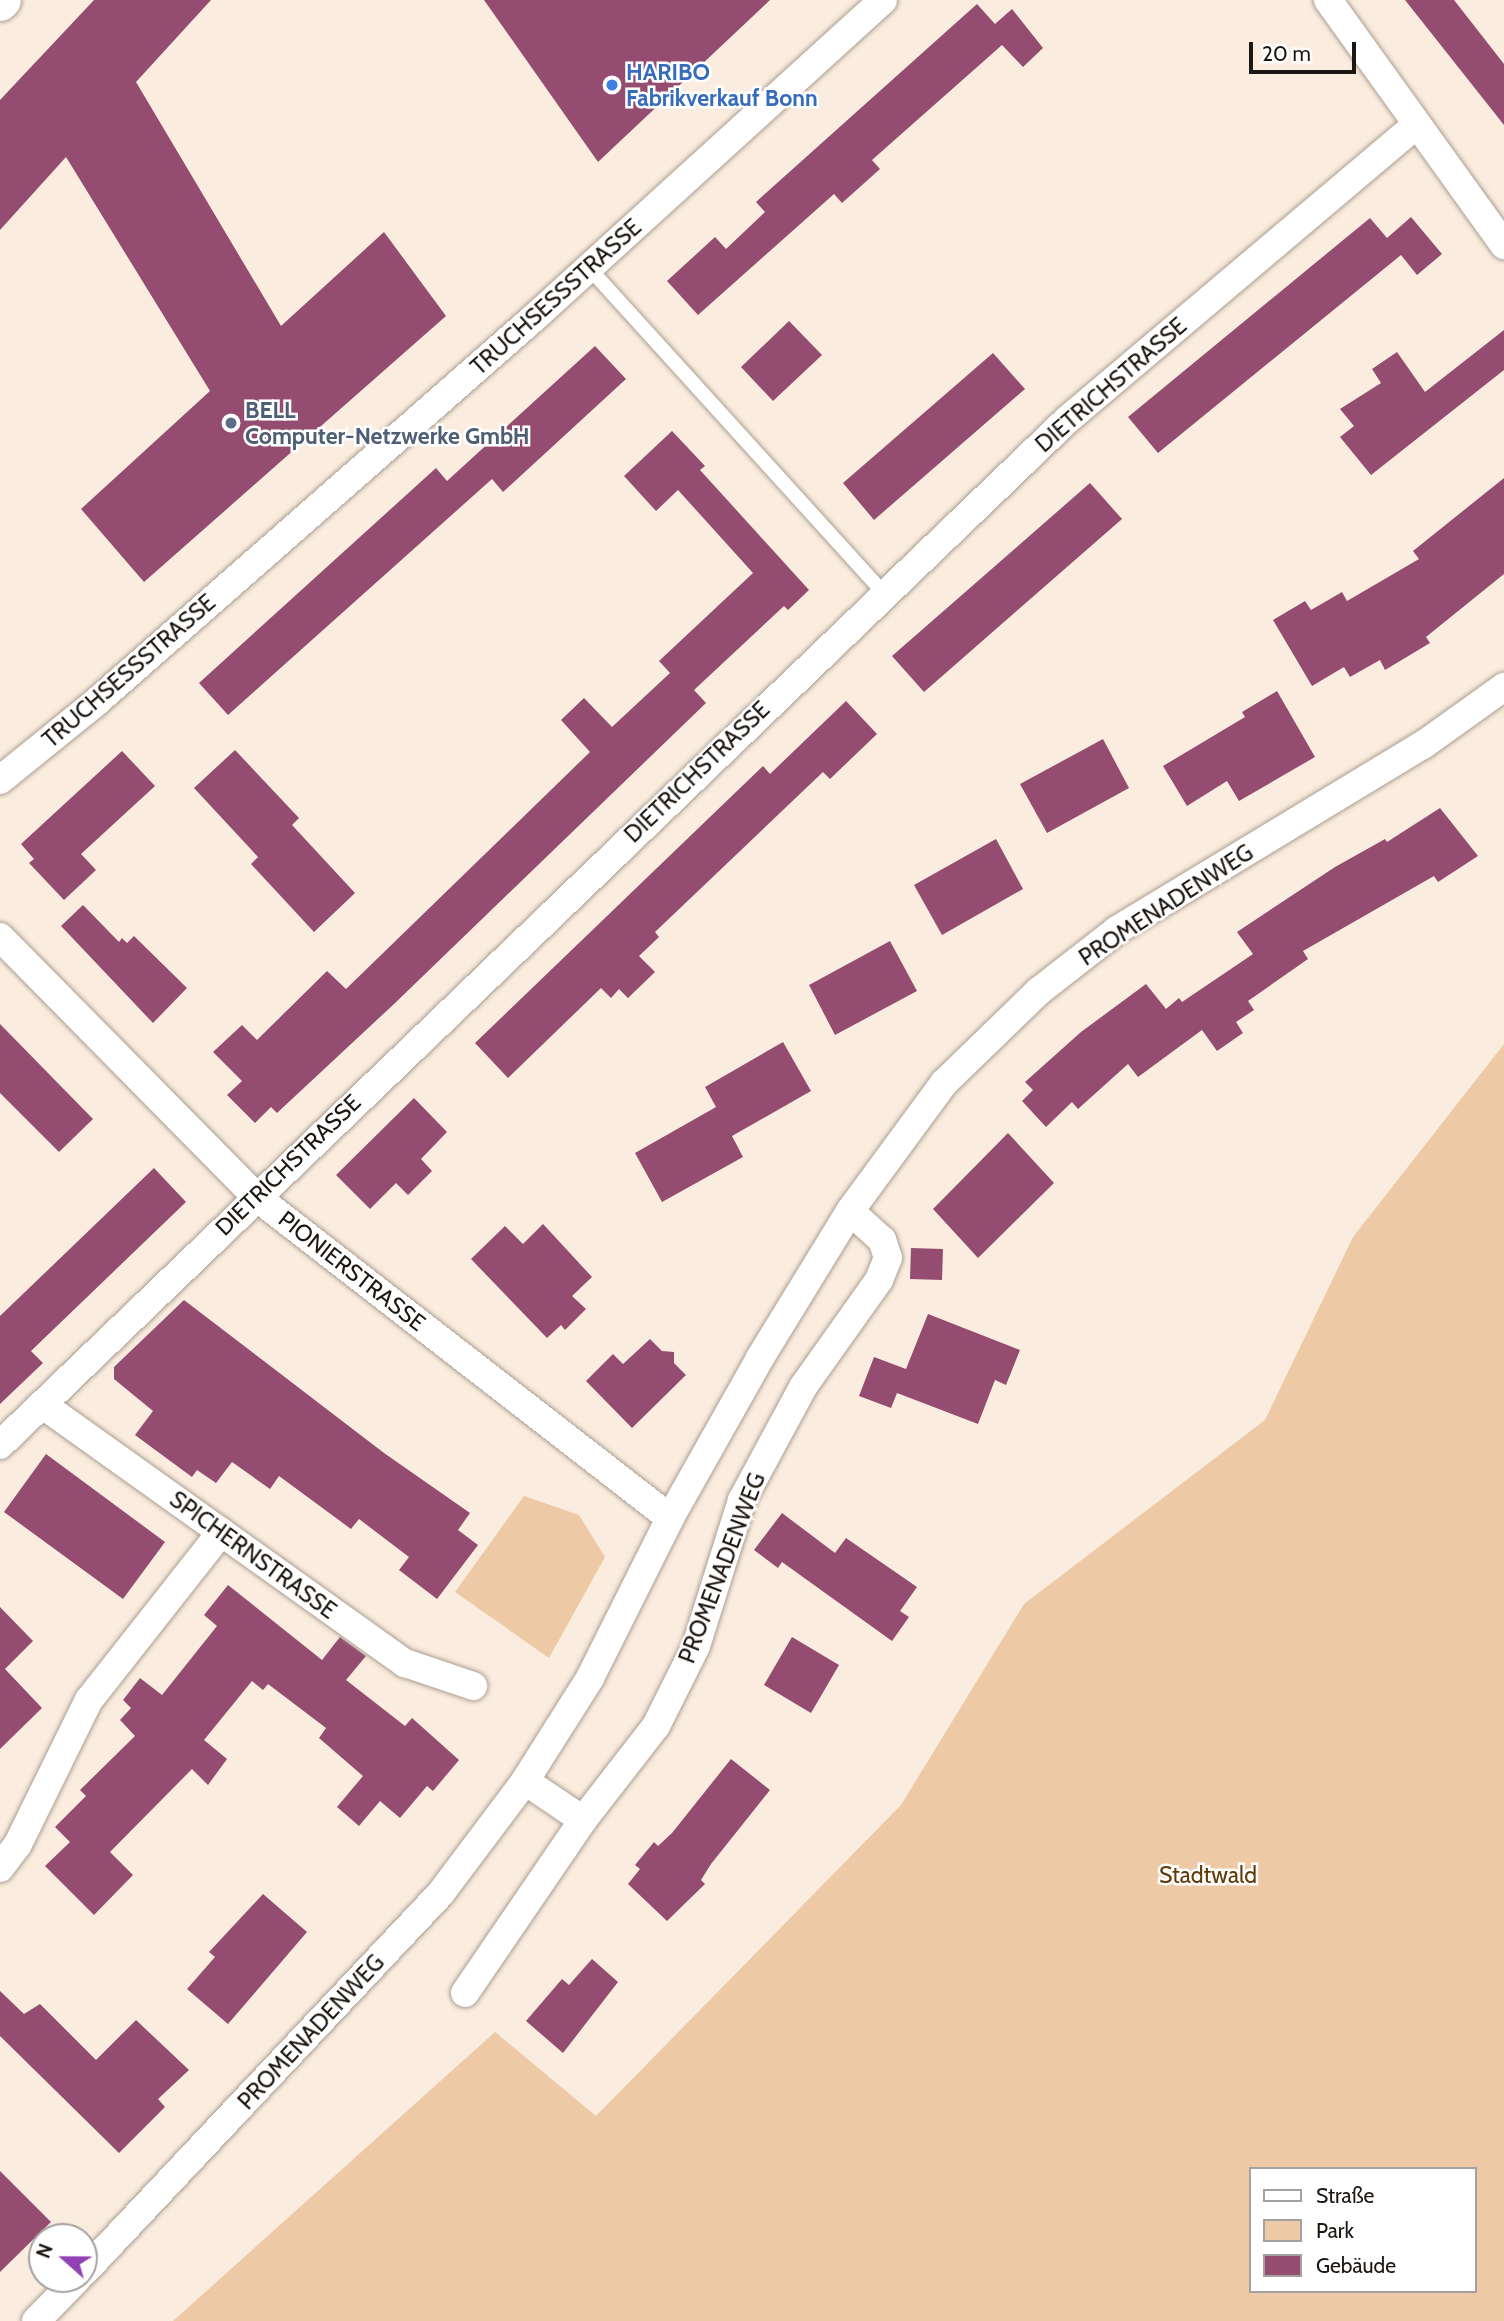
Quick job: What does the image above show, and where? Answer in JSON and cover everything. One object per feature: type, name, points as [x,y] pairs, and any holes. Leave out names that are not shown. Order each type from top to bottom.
[{"type":"street","name":"TRUCHSESSSTRASSE","points":[[0,780],[94,704],[589,268],[884,0]]},
{"type":"street","points":[[1328,0],[1504,245]]},
{"type":"street","name":"DIETRICHSTRASSE","points":[[0,1445],[883,592],[1068,420],[1417,124]]},
{"type":"street","name":"PROMENADENWEG","points":[[98,2257],[441,1893],[525,1781],[590,1678],[670,1518],[850,1211],[944,1083],[1039,991],[1117,930],[1423,745],[1504,687]]},
{"type":"street","name":"PIONIERSTRASSE","points":[[0,937],[256,1196],[670,1518]]},
{"type":"street","name":"PROMENADENWEG","points":[[465,1993],[583,1820],[656,1726],[696,1646],[743,1500],[803,1387],[879,1280],[888,1258],[882,1240],[850,1211]]},
{"type":"street","name":"SPICHERNSTRASSE","points":[[43,1405],[405,1663],[473,1686]]},
{"type":"street","points":[[0,1868],[18,1844],[89,1700],[221,1532]]},
{"type":"street","points":[[525,1781],[583,1820]]},
{"type":"street","points":[[36,2321],[63,2293]]},
{"type":"lane","points":[[589,268],[883,592]]},
{"type":"green space","name":"Stadtwald","points":[[1504,1044],[1504,2321],[173,2321],[495,2032],[596,2116],[901,1805],[1024,1604],[1265,1420],[1353,1237]]},
{"type":"green space","points":[[524,1496],[579,1515],[605,1557],[549,1658],[455,1592]]},
{"type":"building","points":[[94,0],[211,0],[136,82],[281,326],[384,232],[446,316],[144,582],[81,509],[210,391],[66,157],[0,230],[0,100]]},
{"type":"building","name":"HARIBO Fabrikverkauf Bonn","points":[[484,0],[770,0],[598,162]]},
{"type":"building","points":[[1405,0],[1454,0],[1504,64],[1504,125]]},
{"type":"building","points":[[977,4],[995,24],[1012,9],[1043,48],[1023,67],[1002,45],[872,160],[880,169],[842,203],[834,194],[698,315],[667,281],[715,237],[726,249],[765,212],[756,202]]},
{"type":"building","points":[[1411,217],[1442,254],[1417,275],[1401,255],[1158,453],[1128,417],[1370,218],[1387,238]]},
{"type":"building","points":[[789,321],[822,355],[773,401],[741,367]]},
{"type":"building","points":[[1504,330],[1504,370],[1371,475],[1340,437],[1354,426],[1340,409],[1381,383],[1372,369],[1397,352],[1425,392]]},
{"type":"building","points":[[595,346],[626,379],[503,492],[492,479],[228,715],[199,683],[436,468],[447,481]]},
{"type":"building","points":[[993,353],[1025,389],[874,520],[843,483]]},
{"type":"building","points":[[672,431],[705,466],[700,470],[809,590],[788,610],[784,606],[694,690],[706,703],[394,1004],[277,1113],[271,1107],[255,1123],[227,1095],[242,1081],[213,1052],[242,1025],[257,1040],[327,971],[346,989],[590,752],[561,720],[584,698],[612,727],[670,673],[659,661],[753,573],[678,490],[656,511],[624,476]]},
{"type":"building","points":[[1504,478],[1504,574],[1426,637],[1430,643],[1385,670],[1380,660],[1350,677],[1344,667],[1312,686],[1273,620],[1305,601],[1311,610],[1342,592],[1347,601],[1419,559],[1413,551]]},
{"type":"building","points":[[1090,483],[1122,519],[924,692],[892,656]]},
{"type":"building","points":[[1277,691],[1315,757],[1239,801],[1227,781],[1187,806],[1163,766],[1245,717],[1242,712]]},
{"type":"building","points":[[846,701],[877,734],[830,779],[823,772],[655,932],[659,937],[639,956],[655,972],[628,998],[619,989],[611,998],[601,988],[508,1078],[475,1043],[763,766],[770,774]]},
{"type":"building","points":[[1103,739],[1129,788],[1047,833],[1020,784]]},
{"type":"building","points":[[235,750],[299,818],[292,825],[355,893],[314,932],[251,864],[258,857],[194,788]]},
{"type":"building","points":[[122,751],[155,786],[81,854],[96,870],[64,900],[29,863],[34,859],[21,844]]},
{"type":"building","points":[[1440,808],[1478,856],[1438,882],[1434,876],[1303,951],[1308,959],[1248,1001],[1254,1010],[1236,1022],[1243,1033],[1217,1051],[1202,1030],[1138,1077],[1128,1064],[1078,1109],[1072,1102],[1046,1127],[1022,1101],[1033,1090],[1025,1082],[1081,1032],[1146,984],[1166,1009],[1179,998],[1182,1002],[1253,954],[1237,932],[1335,867],[1385,839],[1387,842]]},
{"type":"building","points":[[996,839],[1023,889],[942,935],[914,885]]},
{"type":"building","points":[[83,905],[119,942],[122,938],[127,943],[134,936],[187,988],[153,1023],[61,926]]},
{"type":"building","points":[[890,941],[917,991],[835,1035],[809,985]]},
{"type":"building","points":[[0,1024],[93,1119],[59,1152],[0,1093]]},
{"type":"building","points":[[783,1042],[811,1091],[732,1136],[743,1157],[662,1202],[635,1153],[716,1107],[705,1087]]},
{"type":"building","points":[[414,1098],[447,1132],[421,1159],[432,1171],[408,1195],[396,1183],[370,1209],[336,1175]]},
{"type":"building","points":[[1008,1133],[1054,1183],[978,1258],[933,1209]]},
{"type":"building","points":[[154,1168],[186,1202],[31,1351],[43,1363],[0,1404],[0,1316]]},
{"type":"building","points":[[543,1224],[592,1277],[572,1296],[586,1309],[565,1330],[561,1325],[547,1338],[471,1259],[505,1226],[523,1244]]},
{"type":"building","points":[[911,1248],[943,1249],[942,1280],[910,1279]]},
{"type":"building","points":[[184,1300],[384,1453],[470,1513],[458,1530],[478,1545],[437,1599],[399,1570],[409,1557],[359,1519],[351,1529],[279,1476],[270,1489],[232,1462],[216,1483],[197,1470],[192,1477],[135,1435],[153,1411],[114,1379],[114,1367]]},
{"type":"building","points":[[928,1314],[1020,1350],[1006,1385],[995,1380],[978,1424],[897,1393],[891,1408],[859,1396],[874,1357],[906,1369]]},
{"type":"building","points":[[650,1339],[662,1351],[674,1352],[674,1363],[686,1375],[632,1428],[586,1381],[613,1354],[623,1364]]},
{"type":"building","points":[[46,1454],[165,1542],[123,1599],[4,1512]]},
{"type":"building","points":[[782,1513],[835,1553],[846,1538],[917,1587],[900,1611],[909,1617],[892,1641],[782,1562],[778,1568],[754,1550]]},
{"type":"building","points":[[228,1585],[322,1660],[340,1637],[366,1656],[346,1680],[405,1726],[412,1718],[459,1760],[433,1791],[427,1786],[400,1818],[380,1801],[359,1826],[337,1807],[363,1776],[319,1738],[326,1728],[268,1684],[263,1690],[252,1681],[204,1740],[227,1759],[208,1785],[192,1769],[110,1852],[133,1875],[94,1915],[45,1866],[70,1842],[55,1827],[86,1796],[80,1790],[135,1736],[120,1720],[131,1708],[123,1700],[140,1678],[162,1695],[217,1626],[204,1615]]},
{"type":"building","points":[[0,1607],[33,1641],[5,1669],[42,1708],[0,1749]]},
{"type":"building","points":[[792,1637],[839,1665],[811,1713],[764,1685]]},
{"type":"building","points":[[731,1759],[770,1790],[711,1864],[701,1880],[705,1884],[667,1921],[628,1884],[640,1869],[635,1865],[654,1842],[658,1846],[672,1833]]},
{"type":"building","points":[[263,1894],[307,1932],[228,2024],[187,1989],[215,1957],[209,1952]]},
{"type":"building","points":[[592,1959],[618,1982],[563,2053],[526,2021],[562,1979],[569,1985]]},
{"type":"building","points":[[0,1991],[24,2014],[40,2004],[96,2060],[136,2020],[189,2070],[158,2099],[165,2107],[119,2153],[0,2036]]},
{"type":"building","points":[[0,2171],[51,2222],[28,2223],[28,2245],[0,2272]]},
{"type":"place","name":"HARIBO Fabrikverkauf Bonn","points":[[612,85]]},
{"type":"place","name":"BELL Computer-Netzwerke GmbH","points":[[231,423]]}]
